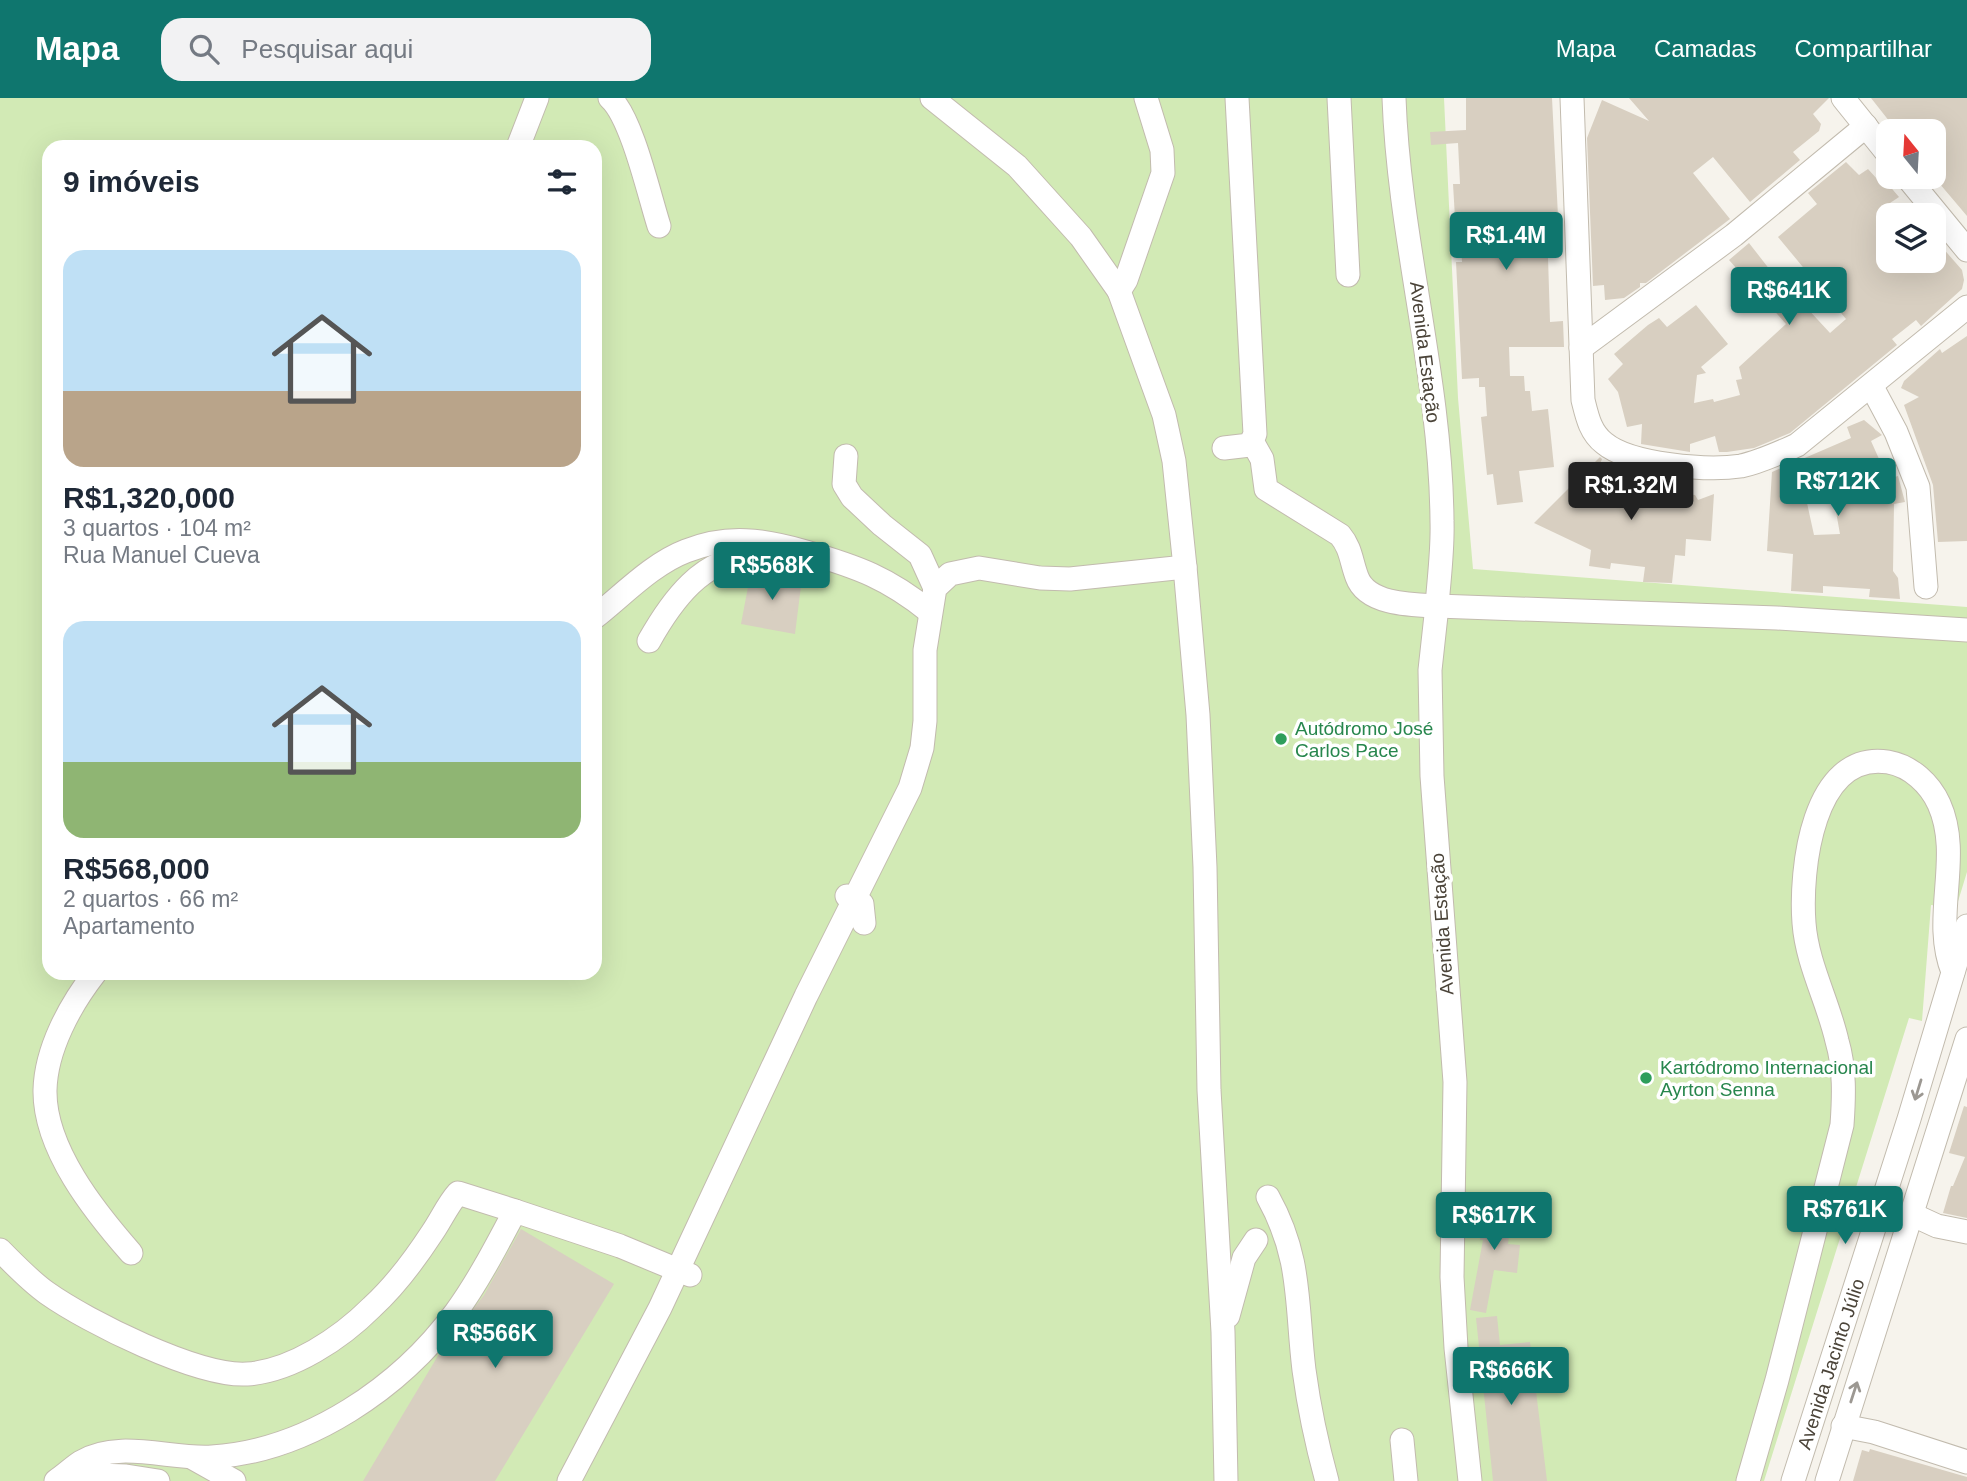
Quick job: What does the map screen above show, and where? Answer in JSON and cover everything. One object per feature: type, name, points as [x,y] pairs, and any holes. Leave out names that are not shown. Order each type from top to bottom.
[{"type":"street","points":[[521,140],[537,98]]},
{"type":"street","points":[[611,98],[626,123],[659,226]]},
{"type":"street","points":[[933,98],[1017,166],[1081,237],[1119,290],[1164,415],[1174,461],[1198,715],[1205,867],[1209,1090],[1223,1332],[1226,1481]]},
{"type":"street","points":[[1119,290],[1126,280],[1163,173],[1162,150],[1146,98]]},
{"type":"street","points":[[1237,98],[1255,434],[1253,443],[1262,459],[1266,489],[1340,535],[1349,547],[1357,580],[1363,587],[1377,596],[1407,604],[1777,618],[1967,630]]},
{"type":"street","points":[[1339,98],[1348,275]]},
{"type":"street","name":"Avenida Estação","points":[[1394,98],[1396,143],[1429,368],[1443,523],[1430,670],[1432,776],[1455,1082],[1453,1242],[1456,1348],[1471,1481]]},
{"type":"street","points":[[1843,98],[1876,139]]},
{"type":"street","points":[[1574,100],[1583,400],[1590,425],[1608,446],[1638,459],[1717,469],[1744,465],[1797,445],[1872,387],[1967,307]]},
{"type":"street","points":[[1581,348],[1734,235],[1866,126]]},
{"type":"street","points":[[1917,189],[1967,250]]},
{"type":"street","points":[[1872,387],[1896,432],[1918,487],[1926,587]]},
{"type":"street","points":[[1224,448],[1253,443]]},
{"type":"street","points":[[846,456],[844,484],[852,497],[920,555],[936,588]]},
{"type":"street","points":[[602,612],[672,558],[728,539],[780,544],[849,564],[891,583],[930,612]]},
{"type":"street","points":[[649,641],[690,583],[702,573],[729,561],[753,557],[835,569],[849,564]]},
{"type":"street","points":[[569,1481],[685,1273],[851,898],[910,788],[919,764],[925,721],[925,650],[936,588],[950,574],[979,568],[1040,578],[1070,579],[1185,567]]},
{"type":"street","points":[[1748,1481],[1784,1353],[1842,1125],[1845,1092],[1838,1041],[1806,941],[1803,893],[1806,864],[1818,814],[1836,779],[1849,769],[1882,761],[1893,763],[1916,775],[1935,796],[1945,823],[1948,843],[1943,923],[1945,946],[1953,972]]},
{"type":"street","points":[[851,898],[864,906],[864,923]]},
{"type":"street","name":"Avenida Jacinto Júlio","points":[[1794,1481],[1967,926]]},
{"type":"street","points":[[91,980],[61,1028],[54,1047],[45,1090],[48,1113],[56,1138],[76,1181],[103,1221],[131,1254]]},
{"type":"street","name":"Avenida Jacinto Júlio","points":[[1827,1481],[1967,1039]]},
{"type":"street","points":[[0,1251],[46,1292],[77,1313],[156,1349],[216,1371],[249,1374],[278,1367],[302,1356],[352,1325],[373,1307],[423,1246],[458,1193],[620,1246],[685,1273]]},
{"type":"street","points":[[1268,1197],[1284,1232],[1296,1278],[1304,1370],[1327,1481]]},
{"type":"street","points":[[62,1477],[82,1461],[120,1451],[192,1458],[240,1453],[298,1435],[350,1409],[407,1367],[454,1314],[481,1273],[515,1211]]},
{"type":"street","points":[[1911,1214],[1928,1223],[1967,1233]]},
{"type":"street","points":[[1223,1332],[1244,1258],[1256,1240]]},
{"type":"street","points":[[1843,1426],[1874,1432],[1967,1462]]},
{"type":"street","points":[[1402,1440],[1406,1481]]},
{"type":"street","points":[[192,1458],[234,1481]]},
{"type":"street","points":[[62,1477],[126,1476],[158,1481]]},
{"type":"green space","name":"Autódromo José Carlos Pace","points":[[0,98],[1444,98],[1458,398],[1473,569],[1967,607],[1967,872],[1956,908],[1931,905],[1922,1021],[1909,1018],[1764,1481],[0,1481]]},
{"type":"building","points":[[1466,98],[1552,98],[1558,216],[1541,217],[1543,257],[1548,257],[1550,322],[1563,321],[1564,347],[1509,347],[1510,376],[1524,376],[1525,391],[1530,391],[1532,411],[1548,409],[1554,467],[1519,471],[1523,502],[1497,505],[1493,474],[1487,475],[1481,417],[1487,416],[1485,387],[1479,387],[1479,378],[1462,379],[1456,262],[1462,262],[1460,235],[1456,235],[1453,184],[1460,184],[1458,143],[1431,145],[1430,132],[1466,130]]},
{"type":"building","points":[[1629,98],[1829,98],[1813,114],[1821,124],[1819,131],[1793,152],[1800,160],[1750,202],[1713,157],[1693,173],[1730,219],[1646,283],[1640,283],[1640,287],[1624,298],[1605,300],[1604,285],[1593,286],[1587,138],[1602,100],[1649,121]]},
{"type":"building","points":[[1871,98],[1967,98],[1967,216],[1944,189],[1946,119],[1888,119]]},
{"type":"building","points":[[1846,162],[1859,175],[1868,169],[1876,178],[1876,189],[1892,189],[1899,197],[1890,203],[1876,203],[1876,273],[1946,273],[1946,252],[1962,270],[1962,289],[1921,326],[1916,320],[1892,339],[1897,345],[1790,433],[1754,448],[1727,452],[1719,452],[1715,436],[1690,444],[1690,452],[1641,444],[1642,424],[1627,427],[1618,392],[1608,379],[1623,364],[1614,354],[1648,325],[1659,318],[1667,327],[1696,305],[1728,344],[1701,367],[1706,373],[1697,375],[1694,403],[1713,399],[1714,402],[1740,395],[1736,380],[1742,379],[1739,367],[1786,324],[1729,260],[1749,243],[1802,311],[1806,307],[1830,333],[1846,319],[1778,237],[1817,204],[1808,193]]},
{"type":"building","points":[[1967,336],[1967,541],[1938,542],[1933,485],[1904,405],[1919,397],[1901,388],[1904,381],[1940,349],[1942,353]]},
{"type":"building","points":[[1864,420],[1882,435],[1871,441],[1888,479],[1898,476],[1905,502],[1894,504],[1893,571],[1898,578],[1900,599],[1869,597],[1870,589],[1823,586],[1823,593],[1791,591],[1793,554],[1767,551],[1772,472],[1851,438],[1847,427]],"holes":[[[1833,495],[1840,534],[1814,535],[1807,503]]]},
{"type":"building","points":[[1600,457],[1602,459],[1594,479],[1609,485],[1640,490],[1642,476],[1666,478],[1680,480],[1678,493],[1695,495],[1698,500],[1714,494],[1711,541],[1686,539],[1685,556],[1675,555],[1672,583],[1643,582],[1645,567],[1611,563],[1610,569],[1589,566],[1591,550],[1534,523]]},
{"type":"building","points":[[751,571],[802,578],[795,634],[741,624]]},
{"type":"building","points":[[1964,1106],[1967,1107],[1967,1218],[1943,1213],[1951,1186],[1965,1157],[1949,1153]]},
{"type":"building","points":[[1485,1202],[1513,1205],[1508,1244],[1520,1245],[1517,1273],[1494,1270],[1486,1313],[1470,1310],[1483,1240],[1480,1240]]},
{"type":"building","points":[[521,1229],[614,1284],[495,1481],[363,1481],[439,1354],[484,1295]]},
{"type":"building","points":[[1497,1316],[1500,1345],[1530,1342],[1547,1481],[1493,1481],[1476,1318]]},
{"type":"building","points":[[1870,1449],[1967,1477],[1967,1481],[1853,1481],[1862,1450],[1869,1452]]},
{"type":"place","name":"Autódromo José Carlos Pace","points":[[1281,739]]},
{"type":"place","name":"Kartódromo Internacional Ayrton Senna","points":[[1646,1078]]}]
